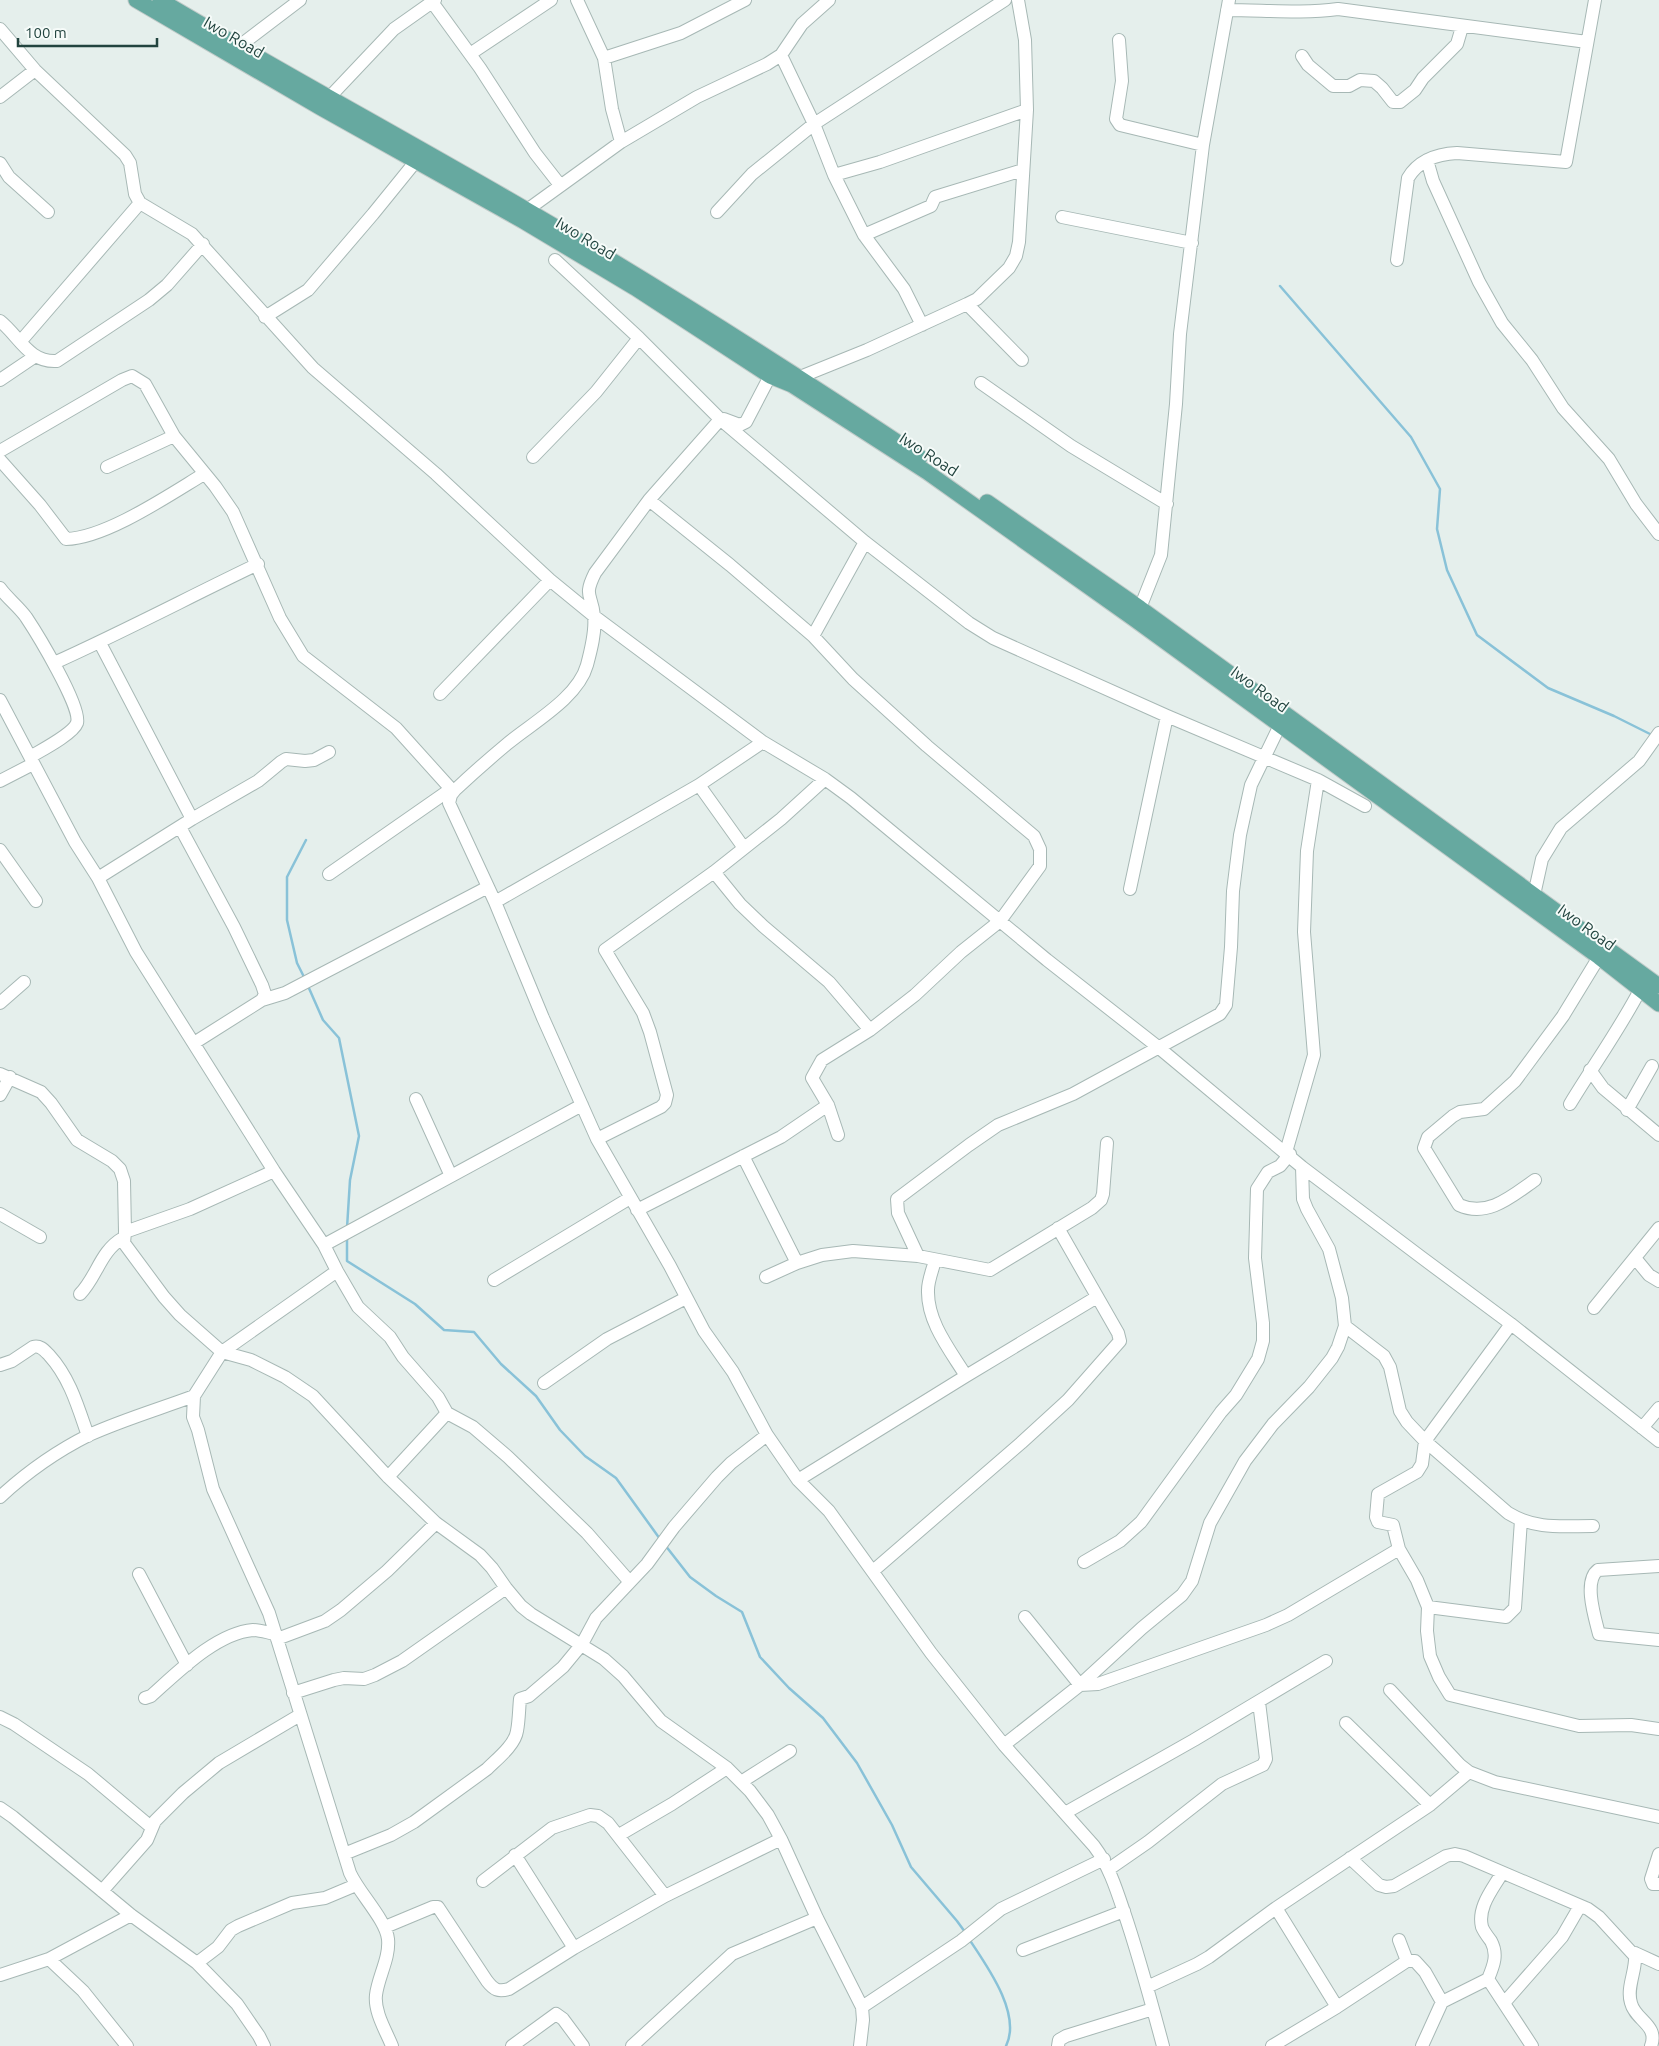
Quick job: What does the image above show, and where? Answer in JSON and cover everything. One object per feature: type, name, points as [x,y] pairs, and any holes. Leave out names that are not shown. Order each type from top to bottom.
[{"type":"main road","name":"Iwo Road","points":[[136,0],[527,210],[675,298],[800,377],[929,468],[1599,957],[1659,1004]]},
{"type":"main road","name":"Iwo Road","points":[[160,0],[238,47],[416,161],[523,221],[634,288],[770,376],[792,385],[929,468],[1140,608],[1659,986]]},
{"type":"street","points":[[238,47],[300,0]]},
{"type":"street","points":[[470,54],[551,0]]},
{"type":"street","points":[[577,0],[584,11],[604,58],[612,109],[621,142]]},
{"type":"street","points":[[604,58],[681,33],[744,0]]},
{"type":"street","points":[[527,210],[621,142],[697,97],[767,64],[781,55],[802,24],[829,0]]},
{"type":"street","points":[[717,212],[752,174],[814,124],[1005,0]]},
{"type":"street","points":[[800,377],[860,353],[977,299],[1003,274],[1016,256],[1022,213],[1027,110],[1026,40],[1018,0]]},
{"type":"street","points":[[1397,260],[1408,178],[1413,170],[1427,160],[1444,154],[1457,153],[1566,162],[1595,0]]},
{"type":"street","points":[[325,103],[394,29],[434,1],[535,153],[560,185]]},
{"type":"street","points":[[1140,608],[1161,555],[1167,504],[1180,334],[1204,145],[1228,5],[1316,12],[1338,9],[1462,27],[1587,42]]},
{"type":"street","points":[[1302,56],[1308,65],[1333,86],[1349,86],[1360,80],[1374,82],[1382,88],[1393,102],[1400,102],[1415,90],[1423,78],[1457,44],[1462,27]]},
{"type":"street","points":[[0,29],[35,70],[125,155],[130,163],[135,194],[140,203],[192,234],[313,368],[436,474],[550,580],[594,616],[764,742],[825,779],[851,798],[1000,922],[1158,1047],[1302,1166],[1511,1324],[1659,1441]]},
{"type":"street","points":[[1119,40],[1122,80],[1116,118],[1118,123],[1204,145]]},
{"type":"street","points":[[781,55],[814,124],[834,175],[864,235],[904,289],[922,325]]},
{"type":"street","points":[[0,97],[35,70]]},
{"type":"street","points":[[834,175],[880,162],[1027,110]]},
{"type":"street","points":[[1427,160],[1433,181],[1480,282],[1502,323],[1532,360],[1563,408],[1609,459],[1636,504],[1659,534]]},
{"type":"street","points":[[266,317],[308,290],[416,161]]},
{"type":"street","points":[[0,163],[9,177],[48,212]]},
{"type":"street","points":[[864,235],[931,206],[935,197],[1023,170]]},
{"type":"street","points":[[20,342],[140,203]]},
{"type":"street","points":[[1062,217],[1192,243]]},
{"type":"street","points":[[0,321],[12,330],[34,357],[48,362],[57,361],[75,351],[101,331],[150,300],[167,285],[202,244]]},
{"type":"street","points":[[555,260],[639,338],[721,420],[864,542],[968,623],[993,638],[1167,716],[1318,780],[1365,806]]},
{"type":"street","points":[[967,304],[1022,360]]},
{"type":"street","points":[[533,457],[596,392],[639,338]]},
{"type":"street","points":[[0,380],[34,357]]},
{"type":"street","points":[[0,451],[122,380],[132,376],[145,384],[174,436],[215,486],[233,512],[258,564],[280,618],[303,656],[396,728],[451,792],[450,808],[488,887],[597,1139],[707,1336],[742,1387],[767,1435],[798,1480],[829,1512],[931,1653],[1004,1745],[1107,1864],[1124,1911],[1163,2046]]},
{"type":"street","points":[[329,874],[451,792],[506,744],[567,695],[580,681],[587,667],[592,643],[594,616],[588,595],[589,586],[595,573],[649,500],[721,420],[724,419],[740,425],[746,422],[770,376]]},
{"type":"street","points":[[981,383],[1071,446],[1167,504]]},
{"type":"street","points":[[108,467],[174,436]]},
{"type":"street","points":[[0,460],[40,505],[66,539],[84,538],[140,512],[204,474]]},
{"type":"street","points":[[649,500],[730,565],[813,636],[853,678],[927,746],[1034,836],[1040,849],[1040,866],[1000,922],[961,952],[915,995],[870,1030],[822,1060],[812,1078],[828,1105],[838,1136]]},
{"type":"street","points":[[813,636],[864,542]]},
{"type":"street","points":[[54,663],[100,643],[174,604],[258,564]]},
{"type":"street","points":[[440,694],[550,580]]},
{"type":"street","points":[[0,588],[25,615],[54,663],[76,712],[77,723],[72,730],[0,781]]},
{"type":"street","points":[[100,643],[192,819]]},
{"type":"street","points":[[0,700],[75,842],[98,878],[136,952],[274,1171],[324,1245],[358,1307],[390,1337],[407,1363],[438,1397],[447,1413],[473,1427],[508,1457],[587,1532],[629,1581]]},
{"type":"street","points":[[1130,889],[1167,716]]},
{"type":"street","points":[[918,1256],[898,1213],[897,1199],[968,1145],[998,1126],[1074,1094],[1106,1078],[1158,1047],[1220,1014],[1226,1005],[1233,892],[1240,835],[1251,785],[1280,725]]},
{"type":"street","points":[[1534,894],[1542,859],[1561,828],[1639,762],[1659,733]]},
{"type":"street","points":[[494,902],[699,785],[764,742]]},
{"type":"street","points":[[98,878],[192,819],[258,781],[286,759],[314,760],[329,752]]},
{"type":"street","points":[[597,1139],[661,1107],[665,1104],[667,1095],[643,1013],[605,950],[714,872],[781,819],[825,779]]},
{"type":"street","points":[[1084,1562],[1120,1541],[1141,1522],[1220,1412],[1236,1396],[1258,1359],[1263,1340],[1263,1323],[1255,1258],[1257,1190],[1268,1172],[1280,1166],[1288,1153],[1314,1056],[1304,932],[1307,852],[1318,780]]},
{"type":"street","points":[[699,785],[744,848]]},
{"type":"street","points":[[180,827],[234,927],[262,985],[264,994],[262,1000]]},
{"type":"street","points":[[0,850],[36,901]]},
{"type":"street","points":[[714,872],[740,904],[763,926],[829,982],[870,1030]]},
{"type":"street","points":[[194,1043],[262,1000],[285,993],[488,887]]},
{"type":"street","points":[[1536,1180],[1497,1206],[1468,1209],[1459,1204],[1424,1148],[1428,1137],[1453,1116],[1460,1112],[1484,1109],[1515,1081],[1563,1016],[1599,957]]},
{"type":"street","points":[[0,1003],[24,982]]},
{"type":"street","points":[[1570,1104],[1590,1070],[1624,1020],[1640,990]]},
{"type":"street","points":[[1627,1110],[1652,1066]]},
{"type":"street","points":[[1590,1070],[1603,1088],[1659,1135]]},
{"type":"street","points":[[0,1095],[5,1076],[41,1092],[51,1102],[77,1140],[112,1161],[120,1169],[124,1181],[124,1243],[164,1297],[180,1315],[222,1352],[251,1360],[285,1376],[313,1396],[388,1477],[436,1523],[480,1555],[506,1588],[531,1614],[604,1659],[624,1676],[661,1722],[727,1768],[741,1782],[768,1815],[781,1839],[817,1918],[862,2007],[863,2020],[860,2046]]},
{"type":"street","points":[[416,1099],[451,1176]]},
{"type":"street","points":[[324,1245],[582,1105]]},
{"type":"street","points":[[637,1210],[781,1137],[828,1105]]},
{"type":"street","points":[[766,1277],[797,1263],[822,1255],[853,1251],[918,1256],[990,1270],[1092,1208],[1101,1200],[1107,1143]]},
{"type":"street","points":[[743,1156],[797,1263]]},
{"type":"street","points":[[1004,1745],[1080,1685],[1142,1628],[1182,1595],[1192,1581],[1210,1523],[1244,1461],[1273,1424],[1309,1388],[1332,1358],[1344,1326],[1342,1298],[1329,1249],[1303,1199],[1302,1166]]},
{"type":"street","points":[[80,1294],[87,1287],[108,1249],[124,1235],[190,1209],[274,1171]]},
{"type":"street","points":[[494,1280],[630,1198]]},
{"type":"street","points":[[0,1214],[40,1237]]},
{"type":"street","points":[[873,1571],[1021,1444],[1068,1400],[1120,1341],[1118,1333],[1058,1228]]},
{"type":"street","points":[[1594,1308],[1659,1228]]},
{"type":"street","points":[[1635,1258],[1649,1275],[1659,1281]]},
{"type":"street","points":[[936,1260],[928,1290],[931,1314],[938,1332],[966,1376]]},
{"type":"street","points":[[337,1271],[222,1352],[194,1396],[193,1417],[213,1489],[269,1613],[344,1854],[356,1885],[385,1927],[388,1940],[387,1952],[376,1996],[377,2009],[392,2046]]},
{"type":"street","points":[[798,1480],[1096,1297]]},
{"type":"street","points":[[544,1383],[607,1339],[686,1298]]},
{"type":"street","points":[[1511,1324],[1425,1441],[1422,1464],[1417,1472],[1378,1494],[1376,1500],[1378,1522],[1393,1525],[1399,1549],[1417,1580],[1428,1607],[1427,1631],[1430,1656],[1439,1677],[1450,1695],[1579,1726],[1631,1725],[1659,1729]]},
{"type":"street","points":[[1344,1326],[1384,1356],[1390,1367],[1400,1411],[1406,1422],[1425,1441],[1508,1513],[1537,1525],[1593,1526]]},
{"type":"street","points":[[1,1367],[33,1347],[42,1348],[60,1367],[67,1379],[88,1436]]},
{"type":"street","points":[[0,1497],[14,1484],[56,1454],[88,1436],[194,1396]]},
{"type":"street","points":[[1642,1428],[1659,1408]]},
{"type":"street","points":[[388,1477],[447,1413]]},
{"type":"street","points":[[344,1854],[414,1822],[487,1769],[515,1738],[520,1698],[529,1696],[563,1667],[582,1644],[596,1618],[654,1556],[674,1527],[731,1463],[767,1435]]},
{"type":"street","points":[[1428,1607],[1506,1616],[1512,1613],[1515,1608],[1521,1520]]},
{"type":"street","points":[[253,1630],[276,1637],[325,1621],[387,1571],[436,1523]]},
{"type":"street","points":[[1080,1685],[1098,1684],[1266,1625],[1288,1615],[1399,1549]]},
{"type":"street","points":[[1659,1566],[1598,1570],[1593,1573],[1591,1579],[1593,1613],[1599,1634],[1659,1640]]},
{"type":"street","points":[[139,1574],[187,1665]]},
{"type":"street","points":[[293,1693],[334,1680],[344,1678],[364,1679],[375,1675],[402,1661],[506,1588]]},
{"type":"street","points":[[145,1698],[150,1696],[211,1646],[224,1639],[253,1630],[269,1613]]},
{"type":"street","points":[[1026,1617],[1080,1685]]},
{"type":"street","points":[[1064,1813],[1259,1702],[1326,1661]]},
{"type":"street","points":[[1390,1690],[1452,1757],[1469,1772],[1494,1782],[1659,1817]]},
{"type":"street","points":[[862,2007],[961,1941],[1001,1909],[1107,1864],[1148,1842],[1222,1784],[1263,1765],[1266,1759],[1259,1702]]},
{"type":"street","points":[[102,1890],[147,1840],[151,1827],[183,1793],[219,1763],[300,1714]]},
{"type":"street","points":[[0,1717],[14,1724],[88,1774],[151,1827]]},
{"type":"street","points":[[1346,1723],[1430,1805]]},
{"type":"street","points":[[741,1782],[790,1751]]},
{"type":"street","points":[[618,1835],[672,1804],[727,1768]]},
{"type":"street","points":[[1147,1987],[1197,1964],[1276,1908],[1430,1805],[1469,1772]]},
{"type":"street","points":[[0,1808],[131,1915],[197,1963],[237,2004],[264,2046]]},
{"type":"street","points":[[483,1881],[552,1828],[590,1815],[598,1816],[608,1823],[665,1896]]},
{"type":"street","points":[[385,1927],[433,1907],[438,1907],[493,1988],[500,1991],[510,1989],[574,1948],[665,1896],[781,1839]]},
{"type":"street","points":[[1350,1858],[1380,1885],[1386,1887],[1394,1886],[1446,1856],[1455,1854],[1464,1856],[1588,1909],[1599,1917],[1632,1954],[1635,1953],[1659,1964]]},
{"type":"street","points":[[1659,1854],[1651,1880],[1653,1884],[1659,1884]]},
{"type":"street","points":[[515,1855],[574,1948]]},
{"type":"street","points":[[1422,2046],[1442,2002],[1488,1979],[1495,1963],[1495,1949],[1482,1928],[1482,1913],[1484,1902],[1502,1873]]},
{"type":"street","points":[[197,1963],[218,1947],[231,1930],[238,1926],[292,1903],[325,1898],[356,1885]]},
{"type":"street","points":[[1504,2002],[1562,1937],[1580,1906]]},
{"type":"street","points":[[1276,1908],[1337,2007]]},
{"type":"street","points":[[1023,1950],[1124,1911]]},
{"type":"street","points":[[0,1975],[49,1959],[131,1915]]},
{"type":"street","points":[[632,2046],[732,1954],[817,1918]]},
{"type":"street","points":[[1399,1940],[1406,1961]]},
{"type":"street","points":[[1635,1953],[1636,1963],[1629,1993],[1631,2004],[1650,2028],[1653,2036],[1653,2045]]},
{"type":"street","points":[[49,1959],[83,1991],[126,2046]]},
{"type":"street","points":[[1272,2046],[1337,2007],[1406,1961],[1415,1961],[1425,1972],[1442,2002]]},
{"type":"street","points":[[1488,1979],[1532,2046]]},
{"type":"street","points":[[1058,2046],[1059,2040],[1066,2036],[1153,2009]]},
{"type":"street","points":[[512,2046],[556,2014],[564,2019],[583,2046]]},
{"type":"waterway","points":[[1280,286],[1411,437],[1440,489],[1437,529],[1447,570],[1477,635],[1548,688],[1614,716],[1652,735]]},
{"type":"waterway","points":[[305,979],[297,963],[287,920],[287,877],[306,840]]},
{"type":"waterway","points":[[308,986],[323,1020],[339,1038],[359,1136],[350,1180],[347,1228]]},
{"type":"waterway","points":[[347,1236],[347,1261],[415,1304],[444,1330],[474,1332],[501,1364],[536,1396],[560,1430],[585,1456],[616,1478],[660,1539]]},
{"type":"waterway","points":[[665,1545],[690,1577],[742,1612],[760,1657],[789,1688],[823,1718],[857,1763],[892,1825],[911,1867],[965,1932]]},
{"type":"waterway","points":[[969,1939],[993,1976],[1006,2005],[1010,2020],[1010,2033],[1006,2046]]}]
